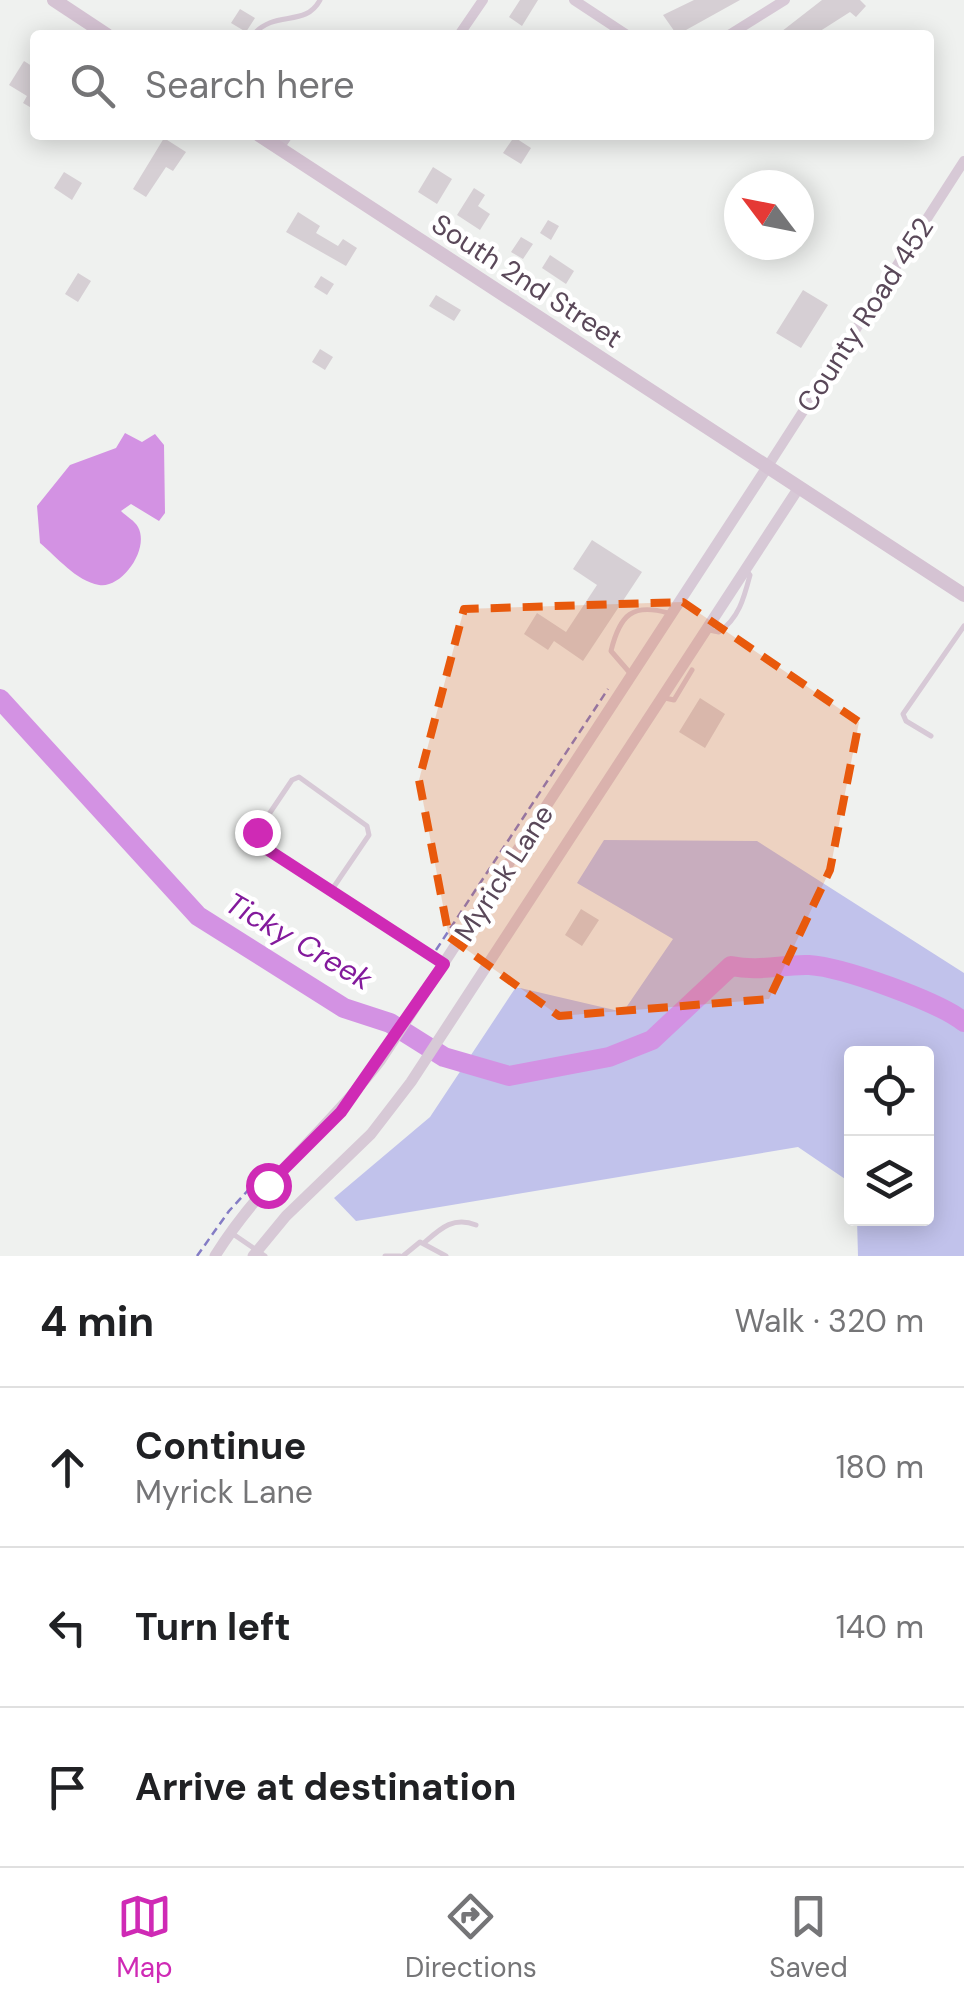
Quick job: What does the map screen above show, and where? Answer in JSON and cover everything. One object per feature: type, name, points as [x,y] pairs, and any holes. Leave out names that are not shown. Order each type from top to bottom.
[{"type":"main road","points":[[54,0],[100,30]]},
{"type":"main road","name":"South 2nd Street","points":[[283,141],[766,469],[964,595]]},
{"type":"street","points":[[462,30],[483,0]]},
{"type":"street","points":[[574,0],[619,30]]},
{"type":"street","points":[[737,30],[786,0]]},
{"type":"street","name":"County Road 452","points":[[766,469],[964,161]]},
{"type":"street","name":"Myrick Lane","points":[[215,1256],[268,1185],[341,1112],[380,1061],[627,671],[672,614],[766,469]]},
{"type":"street","name":"Myrick Lane","points":[[258,1254],[371,1134],[410,1082],[798,489]]},
{"type":"lane","points":[[257,30],[263,22],[276,17],[302,17],[314,10],[320,0]]},
{"type":"lane","points":[[627,671],[611,651],[614,636],[634,610],[644,606],[672,614]]},
{"type":"lane","points":[[931,736],[906,721],[903,714],[964,626]]},
{"type":"lane","points":[[662,697],[674,700],[692,670]]},
{"type":"lane","points":[[331,890],[368,834],[367,826],[299,776],[292,780],[256,839],[331,890],[444,964]]},
{"type":"lane","points":[[385,1256],[401,1256],[448,1224],[460,1220],[476,1225]]},
{"type":"lane","points":[[230,1232],[258,1254]]},
{"type":"lane","points":[[425,1242],[446,1256]]},
{"type":"path","points":[[432,956],[627,671]]},
{"type":"path","points":[[198,1256],[229,1211],[266,1170]]},
{"type":"highlighted area","points":[[683,602],[859,722],[830,870],[769,999],[559,1016],[449,937],[419,780],[464,609]]},
{"type":"shaded area","points":[[125,433],[142,442],[155,434],[164,445],[165,513],[159,521],[131,504],[121,511],[138,527],[140,546],[125,574],[108,585],[99,585],[75,574],[40,543],[37,506],[70,465],[116,448]]},
{"type":"shaded area","points":[[604,840],[757,841],[964,973],[964,1256],[858,1256],[857,1226],[934,1226],[934,1046],[844,1046],[844,1178],[798,1147],[356,1221],[334,1198],[430,1117],[516,987],[623,1012],[673,939],[577,883]]},
{"type":"building","points":[[520,0],[538,0],[522,26],[509,17]]},
{"type":"building","points":[[694,0],[740,0],[686,30],[674,30],[663,15]]},
{"type":"building","points":[[822,0],[860,0],[866,6],[856,17],[850,12],[822,30],[783,30]]},
{"type":"building","points":[[240,9],[255,18],[247,30],[231,23]]},
{"type":"building","points":[[24,61],[30,65],[30,107],[23,103],[27,96],[9,85]]},
{"type":"building","points":[[163,140],[186,152],[173,171],[166,167],[146,197],[133,189]]},
{"type":"building","points":[[512,140],[531,148],[521,164],[503,153]]},
{"type":"building","points":[[433,167],[452,179],[437,204],[418,192]]},
{"type":"building","points":[[64,172],[82,183],[72,200],[54,188]]},
{"type":"building","points":[[474,188],[485,195],[478,206],[490,214],[480,230],[457,215]]},
{"type":"building","points":[[298,212],[320,226],[316,233],[338,246],[343,239],[357,248],[346,266],[286,232]]},
{"type":"building","points":[[548,220],[559,226],[551,240],[540,233]]},
{"type":"building","points":[[521,237],[533,244],[523,259],[511,252]]},
{"type":"building","points":[[550,255],[574,271],[566,284],[542,268]]},
{"type":"building","points":[[78,273],[91,281],[78,302],[65,294]]},
{"type":"building","points":[[321,276],[334,284],[327,295],[314,287]]},
{"type":"building","points":[[803,290],[828,305],[801,348],[776,333]]},
{"type":"building","points":[[436,295],[461,310],[454,321],[429,306]]},
{"type":"building","points":[[320,349],[333,357],[325,370],[312,362]]},
{"type":"building","points":[[592,540],[642,572],[583,661],[554,641],[548,650],[524,634],[537,613],[566,632],[597,585],[573,569]]},
{"type":"building","points":[[700,698],[725,714],[705,748],[679,732]]},
{"type":"building","points":[[581,909],[599,920],[582,946],[565,935]]},
{"type":"waterway","name":"Ticky Creek","points":[[0,699],[198,916],[344,1008],[390,1023],[444,1057],[509,1076],[609,1057],[652,1040],[731,966],[824,967],[913,996],[964,1022]]},
{"type":"route","points":[[257,832],[259,844],[444,964],[341,1112],[268,1185]]}]
